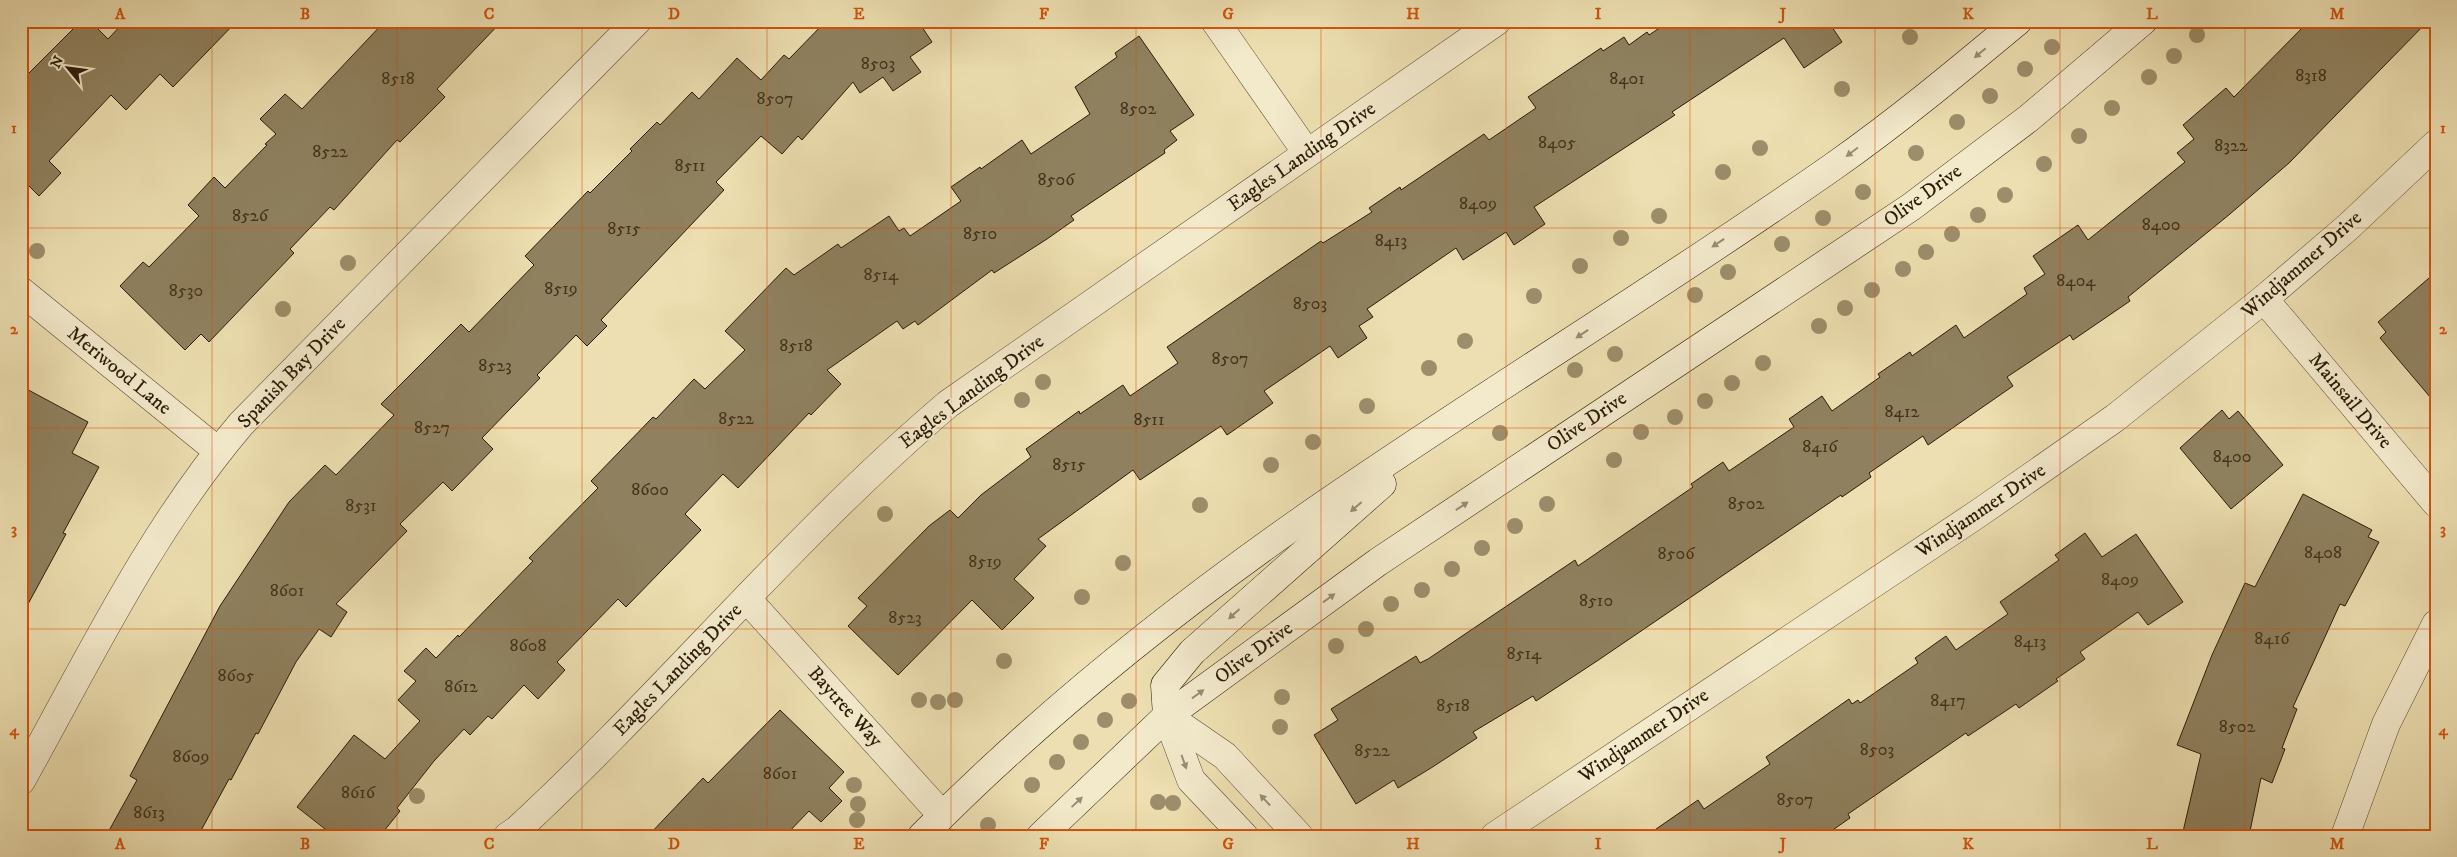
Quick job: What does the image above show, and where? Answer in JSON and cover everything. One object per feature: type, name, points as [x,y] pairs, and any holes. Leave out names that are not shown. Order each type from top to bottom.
[{"type":"street","name":"Spanish Bay Drive","points":[[21,781],[138,569],[170,516],[218,451],[241,424],[637,21]]},
{"type":"street","points":[[1216,21],[1307,153]]},
{"type":"street","name":"Eagles Landing Drive","points":[[508,836],[518,830],[573,778],[888,455],[948,404],[1497,21]]},
{"type":"street","points":[[922,836],[945,825],[1030,734],[1182,608],[1302,520],[1835,165],[1953,76],[2018,21]]},
{"type":"street","name":"Olive Drive","points":[[1041,836],[1167,716],[1378,562],[1911,207],[2029,118],[2143,21]]},
{"type":"street","name":"Windjammer Drive","points":[[1494,836],[1980,513],[2115,418],[2264,299],[2348,227],[2436,144]]},
{"type":"street","name":"Meriwood Lane","points":[[21,291],[218,451]]},
{"type":"street","name":"Mainsail Drive","points":[[2264,299],[2436,503]]},
{"type":"street","points":[[1244,836],[1191,780],[1167,716],[1165,685],[1192,652],[1458,417]]},
{"type":"street","name":"Baytree Way","points":[[747,599],[945,825]]},
{"type":"street","points":[[2345,836],[2386,724],[2436,624]]},
{"type":"street","points":[[1167,716],[1225,756],[1298,836]]},
{"type":"building","points":[[81,21],[90,21],[108,39],[125,21],[237,21],[173,87],[160,74],[126,110],[111,95],[49,161],[61,173],[39,196],[26,183],[21,189],[21,81]]},
{"type":"building","points":[[385,21],[502,21],[437,89],[445,97],[400,142],[397,140],[334,210],[330,207],[290,249],[294,253],[209,342],[201,334],[185,350],[120,286],[143,262],[149,267],[199,216],[188,205],[214,177],[225,188],[267,145],[265,144],[276,134],[260,119],[285,94],[302,109]]},
{"type":"building","points":[[826,21],[918,21],[932,42],[910,57],[921,72],[893,91],[883,77],[860,93],[853,82],[802,140],[798,136],[782,154],[761,136],[716,182],[724,190],[601,320],[607,326],[587,346],[576,335],[537,375],[540,378],[482,438],[493,449],[452,491],[443,482],[400,524],[407,531],[336,604],[347,612],[331,637],[319,629],[296,662],[258,734],[256,733],[198,836],[106,836],[137,780],[130,776],[220,606],[289,502],[325,465],[336,475],[394,415],[381,404],[461,324],[469,332],[534,265],[525,256],[588,191],[590,193],[632,151],[630,149],[657,122],[660,125],[692,92],[699,99],[737,58],[761,80],[784,55],[789,59]]},
{"type":"building","points":[[1670,21],[1828,21],[1842,42],[1804,68],[1784,38],[1672,112],[1675,115],[1534,207],[1545,224],[1514,245],[1506,232],[1463,260],[1456,248],[1367,309],[1373,317],[1359,326],[1367,338],[1338,358],[1330,346],[1264,391],[1273,403],[1227,435],[1221,426],[1140,480],[1133,470],[1038,539],[1046,546],[1014,579],[1034,598],[1002,630],[972,600],[898,675],[848,626],[867,606],[858,598],[929,526],[950,510],[958,518],[981,495],[1031,457],[1026,449],[1079,411],[1080,414],[1123,385],[1130,396],[1178,363],[1167,347],[1321,241],[1323,243],[1372,212],[1369,208],[1400,187],[1401,190],[1484,134],[1489,140],[1536,108],[1528,97],[1601,48],[1603,51],[1624,37],[1629,45],[1647,32],[1649,35]]},
{"type":"building","points":[[2309,21],[2428,21],[2289,163],[2128,297],[2130,301],[2073,340],[2070,335],[2007,377],[2013,386],[1928,445],[1923,436],[1869,473],[1871,477],[1842,497],[1841,495],[1536,701],[1533,696],[1473,732],[1477,738],[1398,788],[1394,780],[1356,804],[1314,735],[1338,720],[1331,709],[1416,656],[1420,663],[1428,659],[1575,560],[1578,566],[1693,487],[1691,484],[1723,462],[1729,471],[1794,427],[1789,419],[1822,396],[1832,411],[1880,377],[1878,374],[1910,352],[1912,356],[1956,325],[1964,338],[2027,294],[2024,288],[2045,274],[2033,256],[2078,225],[2088,240],[2185,162],[2177,153],[2194,139],[2183,125],[2226,88],[2234,97]]},
{"type":"building","points":[[1139,36],[1194,115],[1170,131],[1177,140],[1164,150],[1165,153],[1071,216],[1074,220],[1047,239],[994,273],[992,270],[918,325],[915,321],[903,329],[897,321],[827,370],[841,384],[811,415],[809,413],[738,488],[723,474],[685,514],[701,530],[626,607],[618,599],[557,662],[565,670],[538,699],[524,685],[492,719],[488,716],[470,735],[464,729],[434,761],[397,808],[400,811],[380,836],[334,836],[297,807],[354,735],[385,759],[420,721],[398,700],[416,681],[404,671],[426,648],[436,658],[458,635],[459,637],[533,561],[529,558],[598,488],[591,481],[653,417],[656,419],[694,379],[705,389],[745,350],[725,331],[786,268],[794,275],[838,244],[841,248],[889,216],[899,231],[904,228],[910,236],[961,201],[951,187],[980,167],[981,169],[1022,140],[1031,154],[1090,114],[1075,87],[1117,57],[1115,53]]},
{"type":"building","points":[[2436,272],[2436,404],[2380,338],[2386,332],[2378,322]]},
{"type":"building","points":[[21,386],[88,422],[72,453],[99,467],[63,533],[66,534],[21,617]]},
{"type":"building","points":[[2222,410],[2229,419],[2238,411],[2283,465],[2231,509],[2180,448]]},
{"type":"building","points":[[2303,494],[2372,530],[2368,537],[2379,542],[2345,606],[2340,604],[2293,707],[2297,709],[2282,748],[2285,749],[2272,783],[2261,778],[2249,836],[2182,836],[2201,754],[2177,745],[2212,655],[2245,583],[2255,587]]},
{"type":"building","points":[[2085,533],[2102,557],[2136,534],[2183,602],[2148,625],[2138,612],[2080,652],[2085,659],[2056,679],[2058,681],[2019,708],[2016,704],[1968,736],[1966,733],[1848,814],[1850,818],[1824,836],[1646,836],[1698,800],[1704,809],[1770,764],[1766,757],[1849,699],[1852,704],[1858,700],[1860,703],[1918,663],[1915,658],[1946,636],[1956,650],[2008,614],[2000,602],[2059,560],[2055,555]]},
{"type":"building","points":[[780,710],[844,772],[829,788],[842,801],[821,822],[809,811],[785,836],[648,836],[703,778],[708,783]]}]
